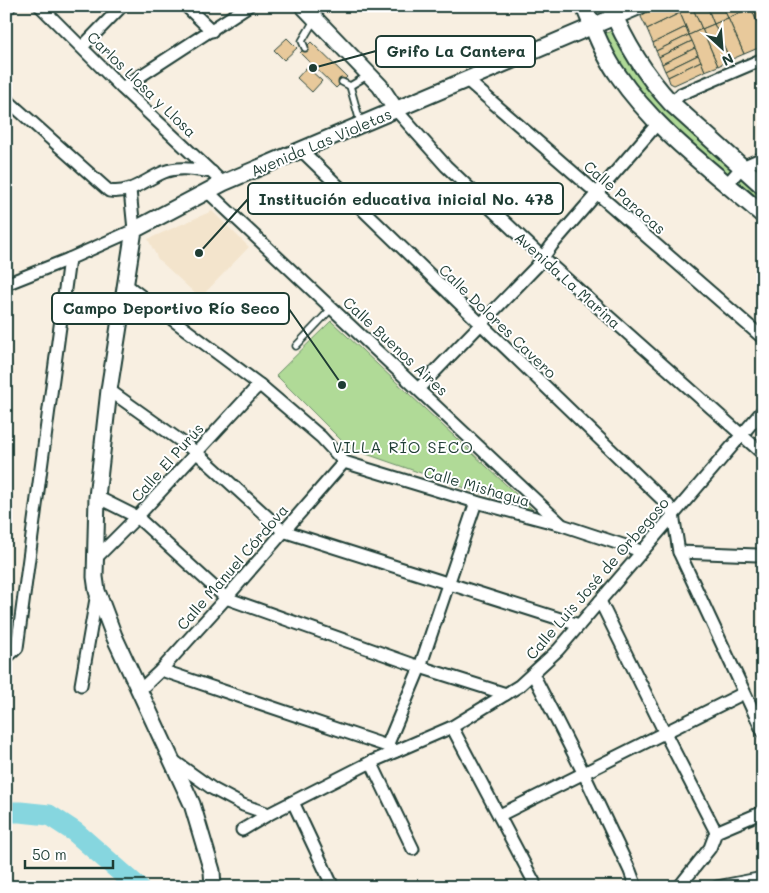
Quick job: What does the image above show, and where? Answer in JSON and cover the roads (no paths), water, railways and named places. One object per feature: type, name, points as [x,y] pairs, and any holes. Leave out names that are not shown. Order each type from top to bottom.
[{"type":"main road","points":[[584,6],[617,74],[640,104],[658,123],[763,215]]},
{"type":"main road","points":[[612,12],[637,62],[658,90],[763,186]]},
{"type":"street","points":[[6,10],[10,6]]},
{"type":"street","name":"Carlos Llosa y Llosa","points":[[40,6],[122,88],[223,183]]},
{"type":"street","points":[[82,47],[122,6]]},
{"type":"street","points":[[186,6],[212,31]]},
{"type":"street","points":[[122,88],[248,6]]},
{"type":"street","name":"Avenida La Marina","points":[[303,6],[380,86],[396,110],[446,166],[543,258],[763,454]]},
{"type":"street","name":"Avenida Las Violetas","points":[[6,284],[134,230],[223,183],[593,27],[612,12],[640,6]]},
{"type":"street","points":[[670,103],[681,94],[763,59]]},
{"type":"street","name":"Calle Paracas","points":[[467,80],[763,338]]},
{"type":"street","points":[[6,99],[109,191],[120,193],[130,190],[165,172],[181,168],[212,172]]},
{"type":"street","points":[[419,388],[536,267],[658,123]]},
{"type":"street","name":"Calle Dolores Cavero","points":[[301,150],[668,505],[673,514]]},
{"type":"street","points":[[727,184],[742,167],[763,158]]},
{"type":"street","points":[[80,685],[97,591],[95,559],[97,496],[109,390],[134,230],[130,190]]},
{"type":"street","name":"Calle Buenos Aires","points":[[208,191],[419,388],[562,525]]},
{"type":"street","points":[[6,658],[17,648],[69,259]]},
{"type":"street","points":[[125,284],[260,385],[321,437],[344,462]]},
{"type":"street","name":"Calle El Purús","points":[[95,559],[137,517],[260,385]]},
{"type":"street","points":[[109,390],[196,452],[283,531],[579,625]]},
{"type":"street","name":"Calle Luis José de Orbegoso","points":[[242,830],[269,814],[371,762],[391,748],[452,727],[519,686],[558,650],[763,410]]},
{"type":"street","name":"Calle Mishagua","points":[[344,462],[476,502],[562,525],[641,551]]},
{"type":"street","name":"Calle Manuel Córdova","points":[[140,690],[161,670],[226,598],[344,462]]},
{"type":"street","points":[[97,496],[137,517],[226,598],[420,667],[506,694]]},
{"type":"street","points":[[161,670],[391,748],[449,585],[476,502]]},
{"type":"street","points":[[673,514],[679,552],[763,732]]},
{"type":"street","points":[[679,552],[757,554],[763,557]]},
{"type":"street","points":[[97,591],[114,636],[192,804],[212,871],[213,887]]},
{"type":"street","points":[[600,601],[716,832]]},
{"type":"street","points":[[533,674],[584,774],[636,887]]},
{"type":"street","points":[[500,815],[744,693]]},
{"type":"street","points":[[452,727],[534,882]]},
{"type":"street","points":[[171,758],[213,789],[243,805],[269,814]]},
{"type":"street","points":[[371,762],[413,849]]},
{"type":"street","points":[[293,802],[333,887]]},
{"type":"street","points":[[679,887],[710,848],[716,832],[763,812]]},
{"type":"street","points":[[717,887],[763,878]]},
{"type":"lane","points":[[305,48],[302,41],[315,19]]},
{"type":"lane","points":[[350,86],[369,75]]},
{"type":"lane","points":[[342,82],[350,86],[360,125]]},
{"type":"lane","points":[[296,346],[332,308]]},
{"type":"waterway","points":[[6,812],[49,815],[75,832],[138,887]]},
{"type":"place","name":"Grifo La Cantera","points":[[313,68]]},
{"type":"place","name":"Institución educativa inicial No. 478","points":[[199,253]]},
{"type":"place","name":"Campo Deportivo Río Seco","points":[[342,385]]},
{"type":"district","name":"VILLA RÍO SECO","points":[[403,446]]}]
